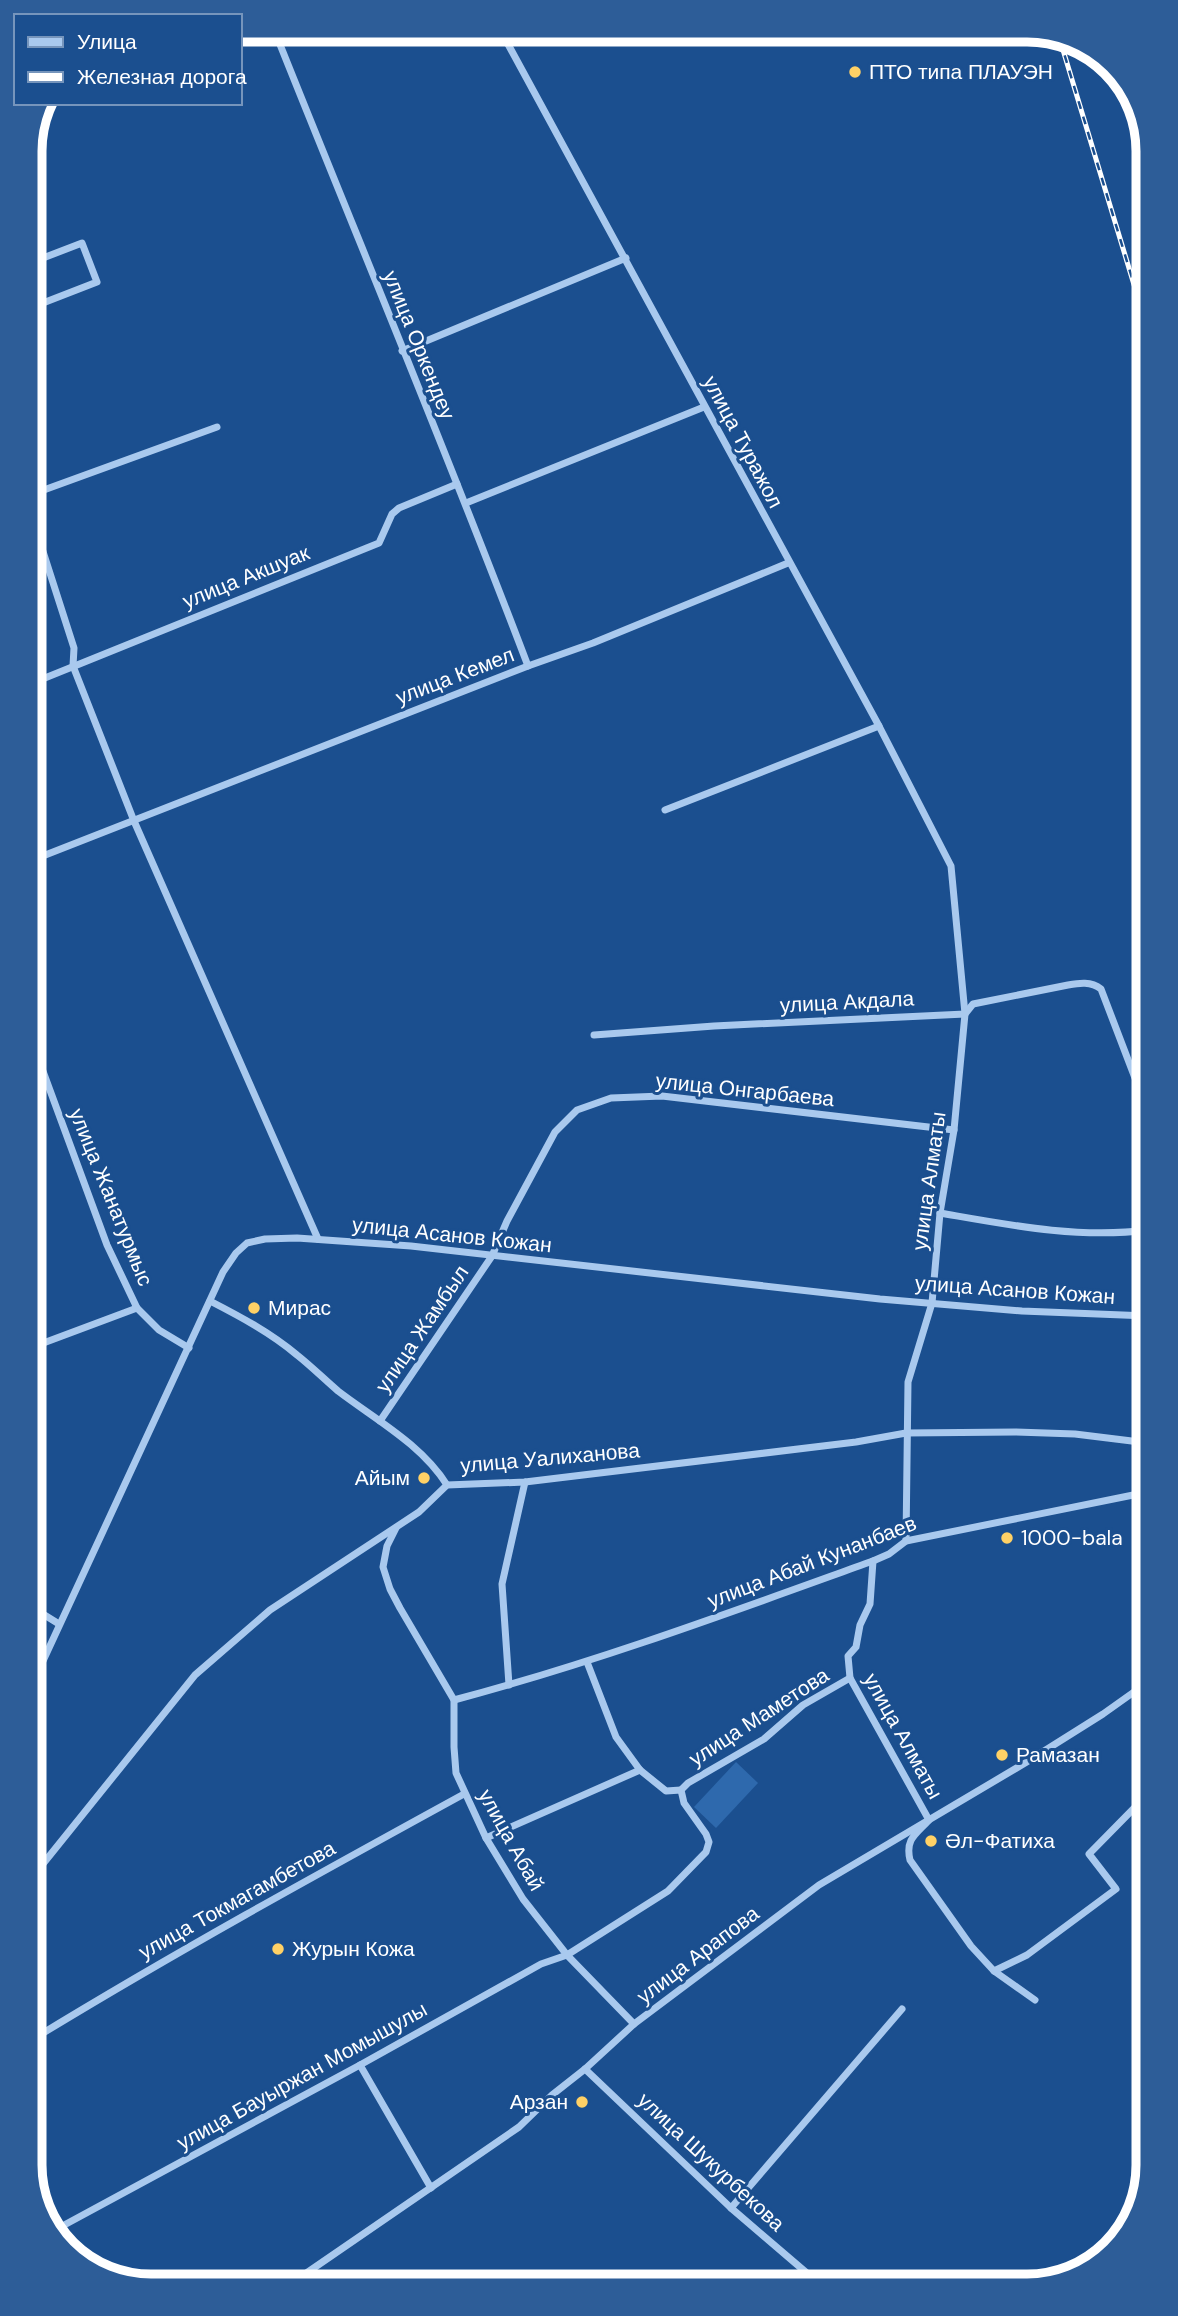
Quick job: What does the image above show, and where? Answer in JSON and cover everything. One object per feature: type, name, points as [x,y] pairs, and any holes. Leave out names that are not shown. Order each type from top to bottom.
[{"type":"street","name":"улица Оркендеу","points":[[279,42],[402,351],[466,503],[528,666]]},
{"type":"street","name":"улица Туражол","points":[[507,42],[626,258],[951,866]]},
{"type":"street","points":[[42,258],[82,243],[97,282],[42,303]]},
{"type":"street","points":[[402,351],[626,258]]},
{"type":"street","points":[[466,503],[704,407]]},
{"type":"street","points":[[42,491],[216,426]]},
{"type":"street","name":"улица Акшуак","points":[[42,679],[379,543],[393,514],[399,508],[457,484]]},
{"type":"street","points":[[42,548],[74,648],[73,666],[134,821],[318,1239]]},
{"type":"street","name":"улица Кемел","points":[[42,856],[593,643],[788,563]]},
{"type":"street","points":[[665,810],[878,726]]},
{"type":"street","name":"улица Алматы","points":[[906,1541],[908,1382],[932,1303],[940,1213],[954,1130],[965,1014],[951,866]]},
{"type":"street","name":"улица Акдала","points":[[594,1035],[714,1026],[965,1014],[973,1004],[1068,985],[1096,984],[1101,989],[1136,1081]]},
{"type":"street","name":"улица Жанатурмыс","points":[[42,1069],[107,1245],[137,1308],[159,1330],[189,1348]]},
{"type":"street","name":"улица Онгарбаева","points":[[492,1256],[513,1210],[555,1132],[577,1110],[611,1098],[662,1096],[954,1130]]},
{"type":"street","points":[[940,1213],[1047,1230],[1136,1232]]},
{"type":"street","name":"улица Асанов Кожан","points":[[42,1662],[223,1272],[236,1252],[247,1243],[265,1239],[318,1239],[411,1246],[932,1303],[1022,1311],[1136,1316]]},
{"type":"street","name":"улица Жамбыл","points":[[380,1421],[492,1256]]},
{"type":"street","name":"улица Жамбыл","points":[[210,1301],[251,1323],[296,1354],[435,1465],[447,1485]]},
{"type":"street","points":[[42,1344],[137,1308]]},
{"type":"street","name":"улица Уалиханова","points":[[42,1865],[195,1675],[270,1610],[419,1512],[447,1485],[525,1482],[856,1442],[906,1433],[1063,1433],[1136,1442]]},
{"type":"street","points":[[509,1685],[502,1584],[525,1482]]},
{"type":"street","name":"улица Абай Кунанбаев","points":[[454,1700],[587,1662],[699,1625],[873,1561],[889,1554],[906,1541],[1136,1494]]},
{"type":"street","name":"улица Абай","points":[[396,1528],[387,1546],[383,1567],[390,1588],[454,1700],[454,1747],[457,1773],[464,1794],[486,1839],[523,1899],[567,1955],[634,2024]]},
{"type":"street","name":"улица Алматы","points":[[873,1561],[870,1604],[860,1625],[856,1647],[848,1656],[850,1678],[929,1820],[911,1838],[907,1849],[910,1860],[956,1927],[994,1971],[1035,2000]]},
{"type":"street","points":[[42,1613],[59,1624]]},
{"type":"street","points":[[587,1662],[616,1737],[640,1770],[666,1791],[681,1790]]},
{"type":"street","name":"улица Маметова","points":[[567,1955],[668,1891],[706,1852],[709,1843],[706,1834],[684,1803],[681,1790],[688,1783],[764,1739],[803,1705],[850,1678]]},
{"type":"street","name":"улица Арапова","points":[[305,2274],[520,2127],[552,2095],[634,2024],[819,1885],[1084,1726],[1136,1690]]},
{"type":"street","points":[[486,1839],[640,1770]]},
{"type":"street","name":"улица Токмагамбетова","points":[[42,2034],[260,1906],[464,1794]]},
{"type":"street","points":[[994,1971],[1027,1955],[1116,1889],[1089,1854],[1136,1806]]},
{"type":"street","name":"улица Бауыржан Момышулы","points":[[62,2226],[541,1964],[567,1955]]},
{"type":"street","points":[[731,2207],[902,2009]]},
{"type":"street","points":[[360,2065],[431,2188]]},
{"type":"street","name":"улица Шукурбекова","points":[[585,2069],[731,2207],[808,2274]]},
{"type":"shaded area","points":[[736,1762],[758,1783],[716,1828],[694,1807]]},
{"type":"railway","points":[[1062,48],[1136,291]]},
{"type":"place","name":"ПТО типа ПЛАУЭН","points":[[855,72]]},
{"type":"place","name":"Мирас","points":[[254,1308]]},
{"type":"place","name":"Айым","points":[[424,1478]]},
{"type":"place","name":"1000-bala","points":[[1007,1538]]},
{"type":"place","name":"Рамазан","points":[[1002,1755]]},
{"type":"place","name":"Әл-Фатиха","points":[[931,1841]]},
{"type":"place","name":"Журын Кожа","points":[[278,1949]]},
{"type":"place","name":"Арзан","points":[[582,2102]]}]
